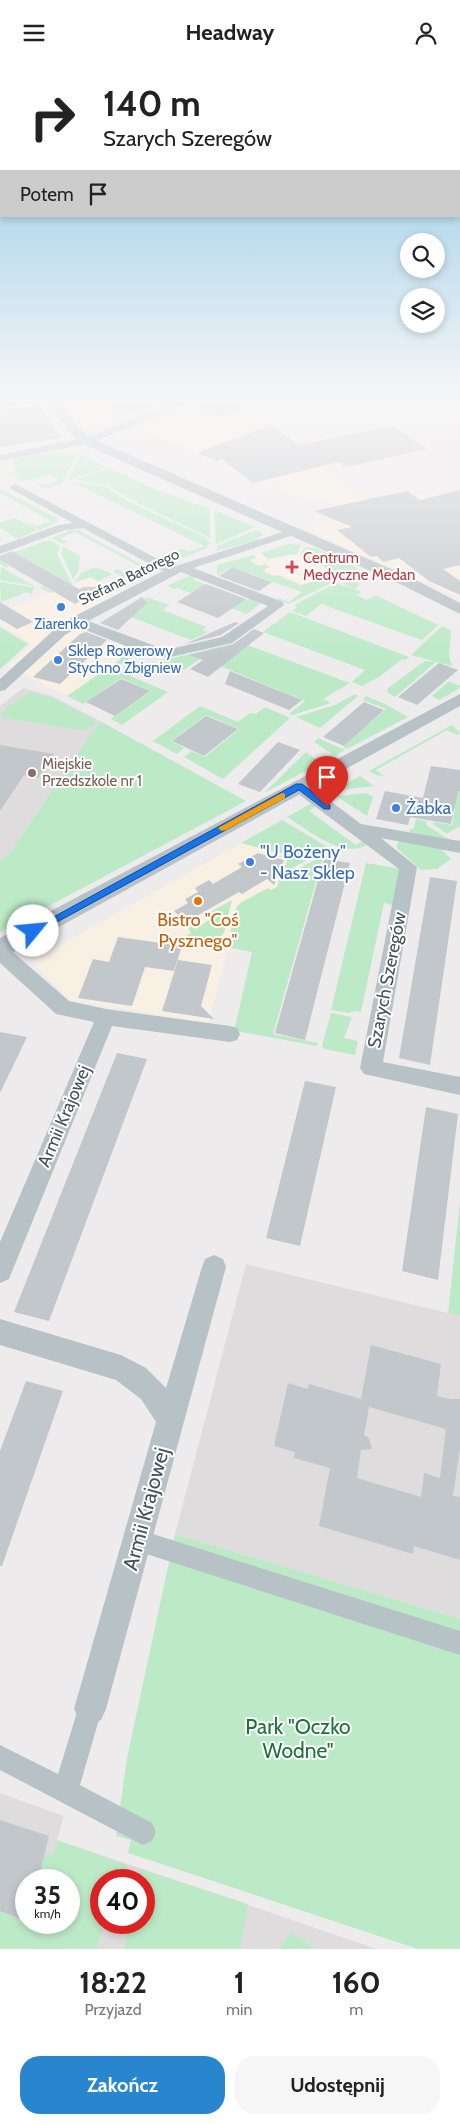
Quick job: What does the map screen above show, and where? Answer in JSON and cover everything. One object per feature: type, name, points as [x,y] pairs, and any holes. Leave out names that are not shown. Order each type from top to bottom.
[{"type":"street","points":[[189,486],[424,589],[460,609]]},
{"type":"street","points":[[15,487],[82,525],[176,569],[278,605],[228,641],[174,653],[159,654],[76,621]]},
{"type":"street","points":[[0,550],[63,527],[82,525]]},
{"type":"street","name":"Stefana Batorego","points":[[0,687],[60,632],[76,621],[176,569],[293,532]]},
{"type":"street","points":[[230,1034],[106,1017],[63,1008],[0,950],[460,699]]},
{"type":"street","name":"Szarych Szeregów","points":[[299,786],[408,867],[371,1068],[460,1086]]},
{"type":"street","name":"Szarych Szeregów","points":[[356,829],[454,846],[460,858]]},
{"type":"street","name":"Armii Krajowej","points":[[0,1271],[106,1017]]},
{"type":"street","name":"Armii Krajowej","points":[[66,1790],[214,1267]]},
{"type":"street","points":[[0,1332],[121,1368],[134,1374],[153,1392],[170,1421]]},
{"type":"street","points":[[137,1540],[460,1643]]},
{"type":"street","points":[[0,1757],[143,1832]]},
{"type":"shaded area","points":[[271,486],[347,486],[374,505],[434,492],[435,496],[460,517],[460,598],[314,533],[313,528],[323,522],[349,516],[326,498],[311,502]]},
{"type":"shaded area","points":[[284,546],[314,549],[362,568],[311,591],[227,562]]},
{"type":"shaded area","points":[[90,578],[129,597],[73,626],[132,650],[67,696],[7,666],[32,644],[0,624],[0,612]]},
{"type":"shaded area","name":"Miejskie Przedszkole nr 1","points":[[23,688],[52,696],[100,721],[8,855],[0,860],[0,706]]},
{"type":"shaded area","points":[[261,832],[313,873],[236,920],[208,1023],[69,1000],[32,961]]},
{"type":"shaded area","points":[[246,1264],[460,1316],[460,1619],[175,1534]]},
{"type":"shaded area","points":[[0,1793],[64,1816],[57,1840],[142,1869],[90,1869],[90,1934],[155,1934],[155,1873],[377,1949],[0,1949]]},
{"type":"green space","points":[[39,486],[54,486],[46,489]]},
{"type":"green space","points":[[80,486],[105,486],[131,503],[205,537],[211,544],[206,546],[207,548],[184,558],[172,552],[181,549],[190,552],[204,546]]},
{"type":"green space","points":[[109,486],[148,486],[210,509],[210,538],[134,501]]},
{"type":"green space","points":[[0,489],[57,518],[58,521],[40,530],[27,523],[37,526],[51,521],[0,493]]},
{"type":"green space","points":[[214,510],[255,527],[216,544]]},
{"type":"green space","points":[[15,518],[38,530],[18,539],[0,528],[0,523]]},
{"type":"green space","points":[[71,530],[78,530],[153,571],[132,582],[113,571],[118,569],[128,575],[143,568],[75,532],[60,538],[68,542],[62,544],[51,538]]},
{"type":"green space","points":[[256,530],[263,534],[255,541],[216,551],[217,546]]},
{"type":"green space","points":[[45,541],[51,541],[60,546],[57,554],[72,584],[50,593],[40,587],[43,586],[51,591],[69,583],[18,554],[1,561],[9,566],[6,568],[0,564],[0,558]]},
{"type":"green space","points":[[289,544],[301,545],[297,554],[268,559],[261,553]]},
{"type":"green space","points":[[63,547],[80,556],[78,572],[73,579],[61,553]]},
{"type":"green space","points":[[304,547],[315,548],[327,553],[317,561],[307,560],[300,554]]},
{"type":"green space","points":[[329,554],[359,569],[289,604],[276,599],[279,598],[289,602],[302,592],[231,567],[217,575],[217,565],[253,555],[257,558],[250,560],[258,566],[265,564],[270,567],[263,570],[266,573],[280,575],[300,585],[313,582],[310,577],[322,574],[327,577],[334,576],[319,562]]},
{"type":"green space","points":[[1,567],[34,586],[0,580]]},
{"type":"green space","points":[[95,567],[113,574],[98,581],[91,577],[75,582],[81,573]]},
{"type":"green space","points":[[191,575],[198,577],[191,579],[246,600],[251,598],[262,602],[247,614],[167,586]]},
{"type":"green space","points":[[0,582],[35,587],[31,594],[27,592],[1,602]]},
{"type":"green space","points":[[359,582],[359,586],[354,589],[361,592],[357,595],[367,600],[375,595],[438,625],[422,640],[321,604],[306,616],[292,611],[297,607],[294,605],[336,583],[353,589],[342,583]]},
{"type":"green space","points":[[147,597],[169,605],[163,610],[206,627],[202,630],[208,632],[191,640],[118,612]]},
{"type":"green space","points":[[290,612],[409,657],[405,660],[402,659],[379,677],[362,686],[352,682],[365,670],[263,632]]},
{"type":"green space","points":[[442,626],[451,631],[449,656],[452,666],[411,655]]},
{"type":"green space","points":[[0,627],[28,644],[0,669]]},
{"type":"green space","points":[[235,643],[242,643],[350,683],[323,699],[331,703],[292,715],[289,714],[305,701],[201,658],[184,670],[161,661]]},
{"type":"green space","points":[[125,656],[130,658],[114,669],[168,692],[122,725],[111,719],[151,691],[121,678],[83,704],[67,696]]},
{"type":"green space","points":[[425,661],[436,662],[395,697],[387,692],[388,688]]},
{"type":"green space","points":[[449,681],[460,686],[460,688],[439,700],[432,696]]},
{"type":"green space","points":[[30,692],[52,698],[95,720],[93,725],[85,731],[0,717],[7,707]]},
{"type":"green space","points":[[355,694],[358,696],[320,728],[296,717],[335,705]]},
{"type":"green space","points":[[366,696],[408,717],[347,749],[343,747],[386,709],[363,700]]},
{"type":"green space","points":[[200,706],[238,722],[250,713],[256,714],[265,707],[290,718],[223,779],[184,757],[191,751],[205,757],[239,729],[206,715],[171,741],[184,748],[177,754],[153,741]]},
{"type":"green space","points":[[100,721],[246,801],[0,932],[0,860],[8,855]]},
{"type":"green space","points":[[452,725],[460,733],[457,735],[447,730],[376,770],[384,776],[376,775],[369,771]]},
{"type":"green space","points":[[318,738],[345,750],[335,756],[314,742]]},
{"type":"green space","points":[[306,752],[316,759],[315,766],[264,793]]},
{"type":"green space","points":[[360,776],[374,786],[333,791]]},
{"type":"green space","points":[[457,791],[460,791],[460,826],[447,834],[433,824],[433,822],[452,825],[455,808],[438,805]]},
{"type":"green space","points":[[366,793],[373,797],[367,816],[336,796]]},
{"type":"green space","points":[[312,803],[317,805],[309,811],[356,845],[365,840],[368,844],[348,849],[337,846],[315,835],[287,817]]},
{"type":"green space","points":[[416,819],[427,821],[426,825],[450,840],[411,833],[409,830],[414,828]]},
{"type":"green space","points":[[282,820],[329,848],[308,855],[297,855],[274,852],[241,843]]},
{"type":"green space","points":[[400,841],[441,849],[451,859],[437,869],[421,870],[397,848],[397,843]]},
{"type":"green space","points":[[276,856],[312,857],[282,874],[288,858]]},
{"type":"green space","points":[[323,857],[273,1034],[318,1043],[317,1046],[220,1028],[222,1025],[235,1027],[252,952],[227,947],[236,908],[240,903],[268,888],[271,890],[277,887],[280,878]]},
{"type":"green space","points":[[366,863],[401,869],[396,906],[384,903],[361,1012],[353,1011],[350,1013],[331,1010]]},
{"type":"green space","points":[[232,900],[224,933],[216,943],[186,936],[191,933],[188,929],[191,926],[195,929],[214,917],[210,912]]},
{"type":"green space","points":[[331,1013],[352,1017],[344,1038],[358,1041],[355,1055],[324,1049],[322,1046]]},
{"type":"green space","points":[[460,1202],[460,1316],[448,1313]]},
{"type":"green space","name":"Park \"Oczko Wodne\"","points":[[175,1534],[460,1619],[460,1949],[418,1949],[128,1853],[131,1840],[116,1836],[127,1758]]},
{"type":"green space","points":[[57,1840],[127,1865],[126,1869],[90,1869],[90,1934],[101,1934],[97,1949],[0,1949],[0,1911],[15,1918],[15,1934],[80,1934],[80,1869],[41,1869],[45,1853],[53,1856]]},
{"type":"green space","points":[[155,1874],[248,1904],[240,1949],[124,1949],[127,1934],[155,1934]]},
{"type":"green space","points":[[291,1932],[315,1949],[278,1949]]},
{"type":"building","points":[[460,490],[460,565],[443,569],[460,581],[460,595],[429,581],[399,558],[383,562],[377,556],[371,557],[337,530],[352,527],[314,511],[407,491],[420,500]]},
{"type":"building","points":[[12,551],[79,589],[84,587],[121,587],[87,602],[83,600],[75,604],[0,560],[0,556]]},
{"type":"building","points":[[232,567],[272,582],[259,591],[219,576]]},
{"type":"building","points":[[206,584],[246,599],[218,618],[177,602]]},
{"type":"building","points":[[142,597],[147,603],[118,630],[100,623]]},
{"type":"building","points":[[0,602],[33,622],[17,629],[0,619]]},
{"type":"building","points":[[235,622],[239,623],[221,635],[185,644]]},
{"type":"building","points":[[254,629],[264,633],[208,677],[190,669],[203,660],[189,655],[232,645]]},
{"type":"building","points":[[86,632],[107,640],[60,684],[33,677],[80,634]]},
{"type":"building","points":[[439,663],[458,670],[417,705],[398,697]]},
{"type":"building","points":[[230,671],[302,700],[289,710],[225,684]]},
{"type":"building","points":[[121,679],[150,691],[115,716],[86,702]]},
{"type":"building","points":[[364,702],[384,710],[344,746],[323,737]]},
{"type":"building","points":[[206,716],[238,729],[204,756],[172,741]]},
{"type":"building","points":[[278,742],[300,750],[260,792],[238,784]]},
{"type":"building","points":[[0,745],[54,754],[38,778],[24,775],[0,811]]},
{"type":"building","points":[[431,766],[460,770],[460,791],[458,791],[451,824],[410,817],[408,825],[376,819],[385,791],[423,798]]},
{"type":"building","points":[[258,853],[284,860],[274,885],[267,879],[242,894],[239,892],[186,922],[174,911],[188,903],[185,899],[198,892],[195,888],[209,880],[213,884],[242,867],[238,864]]},
{"type":"building","points":[[324,859],[350,863],[305,1040],[275,1033]]},
{"type":"building","points":[[430,877],[457,881],[430,1065],[399,1058]]},
{"type":"building","points":[[118,937],[182,946],[174,971],[145,967],[132,1006],[78,998],[93,959],[109,962]]},
{"type":"building","points":[[178,960],[212,965],[201,1006],[214,1019],[162,1011]]},
{"type":"building","points":[[0,1032],[27,1037],[0,1093]]},
{"type":"building","points":[[117,1053],[147,1059],[49,1321],[14,1312]]},
{"type":"building","points":[[305,1081],[336,1087],[300,1246],[266,1238]]},
{"type":"building","points":[[426,1107],[458,1114],[438,1280],[402,1271]]},
{"type":"building","points":[[371,1345],[441,1364],[437,1396],[460,1399],[460,1448],[453,1496],[460,1497],[460,1560],[414,1546],[413,1554],[319,1526],[330,1468],[294,1458],[295,1452],[274,1446],[288,1383],[308,1389],[309,1384],[361,1399]],"holes":[[[369,1407],[446,1429],[440,1478],[424,1473],[421,1497],[357,1478],[361,1450],[372,1449],[369,1438],[364,1435]]]},
{"type":"building","points":[[26,1381],[63,1391],[2,1566],[0,1566],[0,1451]]},
{"type":"building","points":[[0,1820],[49,1836],[41,1869],[15,1869],[15,1917],[0,1911]]},
{"type":"slow traffic","points":[[222,828],[282,796]]},
{"type":"place","name":"Centrum Medyczne Medan","points":[[292,567]]},
{"type":"place","name":"Ziarenko","points":[[61,607]]},
{"type":"place","name":"Sklep Rowerowy Stychno Zbigniew","points":[[58,660]]},
{"type":"place","name":"Miejskie Przedszkole nr 1","points":[[32,773]]},
{"type":"place","name":"Żabka","points":[[396,808]]},
{"type":"place","name":"\"U Bożeny\" - Nasz Sklep","points":[[250,862]]},
{"type":"place","name":"Bistro \"Coś Pysznego\"","points":[[198,901]]},
{"type":"route","points":[[33,931],[299,786],[327,807]]}]
